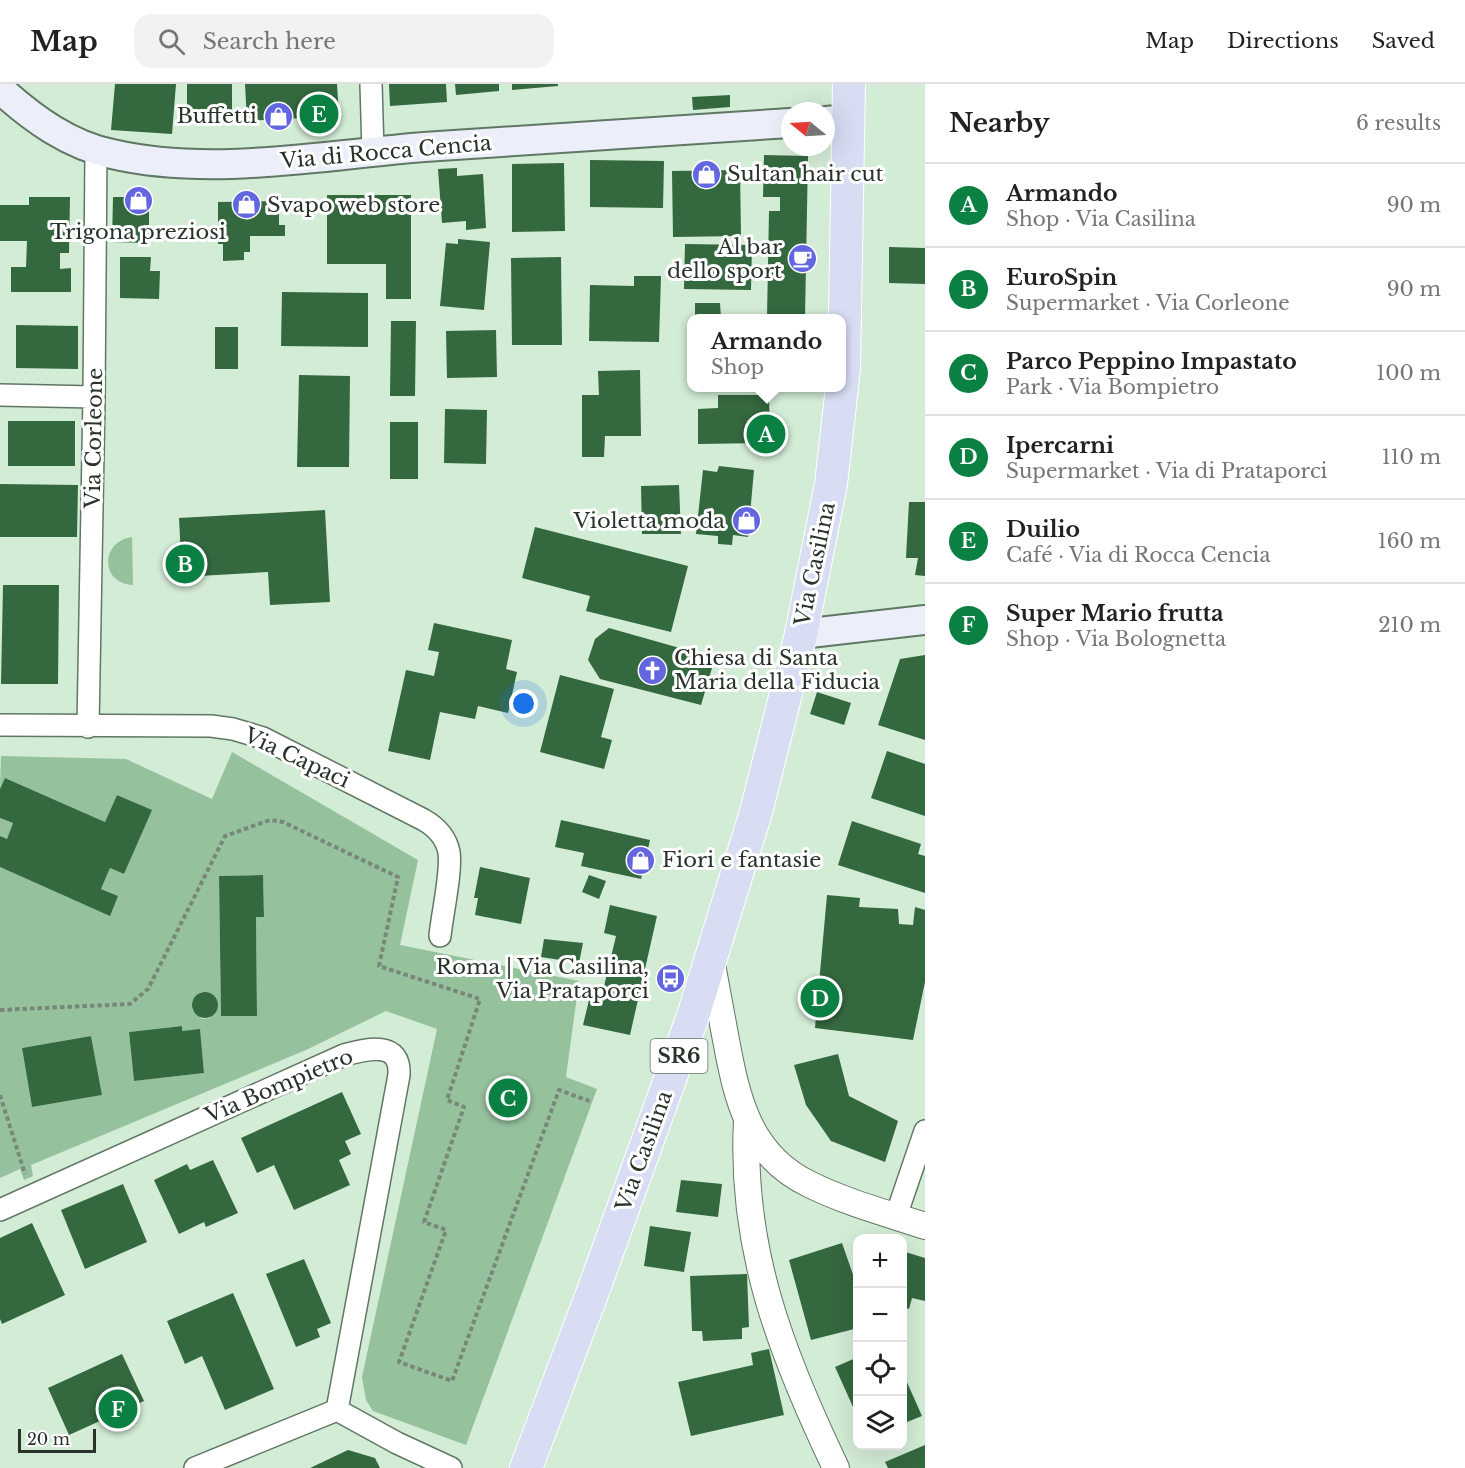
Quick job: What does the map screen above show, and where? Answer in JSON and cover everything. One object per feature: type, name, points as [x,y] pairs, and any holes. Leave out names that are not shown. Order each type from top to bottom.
[{"type":"main road","name":"Via Casilina","points":[[845,314],[837,120],[849,84]]},
{"type":"main road","name":"Via di Rocca Cencia","points":[[0,90],[52,129],[72,141],[96,150],[142,159],[216,163],[781,124]]},
{"type":"main road","name":"Via Casilina","points":[[526,1468],[601,1272],[687,1031],[762,790],[801,633],[824,526],[842,392]]},
{"type":"main road","points":[[801,633],[925,620]]},
{"type":"street","points":[[370,84],[373,152]]},
{"type":"street","name":"Via Corleone","points":[[88,727],[93,515],[96,150]]},
{"type":"street","points":[[0,395],[94,397]]},
{"type":"street","name":"Via Capaci","points":[[0,725],[222,727],[274,743],[424,820],[439,832],[449,852],[440,936]]},
{"type":"street","points":[[711,959],[736,1092],[754,1135],[766,1151],[795,1176],[831,1194],[925,1226]]},
{"type":"street","name":"Via Bompietro","points":[[0,1210],[344,1055],[371,1049],[394,1054],[398,1059],[399,1075],[337,1410]]},
{"type":"street","points":[[747,1121],[749,1203],[766,1294],[782,1347],[798,1387],[836,1468]]},
{"type":"street","points":[[896,1216],[925,1131]]},
{"type":"street","points":[[195,1468],[337,1410],[397,1443],[451,1468]]},
{"type":"path","points":[[0,1010],[130,1004],[148,989],[225,836],[270,820],[283,822],[398,877],[379,966],[480,999],[447,1100],[464,1107],[424,1222],[446,1230],[399,1362],[452,1381],[559,1090],[592,1102]]},
{"type":"path","points":[[0,1095],[32,1196]]},
{"type":"green space","points":[[132,537],[133,585],[122,583],[114,577],[108,562],[114,546]]},
{"type":"green space","points":[[232,752],[418,860],[400,945],[579,981],[566,1077],[597,1089],[466,1445],[373,1411],[366,1400],[362,1377],[437,1029],[386,1011],[306,1050],[31,1165],[33,1176],[24,1180],[20,1169],[0,1178],[0,867],[109,915],[118,896],[101,889],[110,868],[124,874],[151,810],[117,795],[105,822],[5,778],[0,789],[1,756],[126,759],[212,799]],"holes":[[[263,875],[264,917],[256,917],[257,1015],[221,1016],[219,876]],[[201,992],[210,993],[217,999],[218,1008],[210,1018],[202,1019],[192,1010],[192,1001]],[[182,1026],[182,1031],[200,1030],[204,1073],[134,1081],[129,1032]],[[91,1036],[102,1095],[32,1107],[22,1048]]]},
{"type":"green space","points":[[0,818],[13,823],[7,839],[0,836]]},
{"type":"building","points":[[115,84],[176,84],[172,134],[111,130]]},
{"type":"building","points":[[187,84],[232,84],[232,112],[187,112]]},
{"type":"building","points":[[245,84],[337,84],[339,116],[247,121]]},
{"type":"building","points":[[389,84],[446,84],[447,102],[390,106]]},
{"type":"building","points":[[455,84],[499,84],[499,91],[456,95]]},
{"type":"building","points":[[512,84],[558,84],[558,86],[512,90]]},
{"type":"building","points":[[730,95],[730,107],[693,110],[692,97]]},
{"type":"building","points":[[764,155],[808,156],[805,314],[767,314],[769,211],[780,211],[780,197],[763,197]]},
{"type":"building","points":[[590,160],[664,161],[663,208],[590,207]]},
{"type":"building","points":[[564,163],[565,231],[512,232],[512,164]]},
{"type":"building","points":[[457,168],[457,176],[483,174],[486,228],[466,230],[466,221],[442,223],[438,169]]},
{"type":"building","points":[[740,170],[741,236],[673,237],[672,171]]},
{"type":"building","points":[[327,195],[411,195],[411,299],[386,299],[386,264],[327,264]]},
{"type":"building","points":[[29,197],[70,197],[69,253],[60,253],[60,269],[71,268],[71,292],[11,292],[11,267],[26,267],[27,241],[0,241],[0,205],[29,205]]},
{"type":"building","points":[[113,197],[149,197],[149,243],[112,242]]},
{"type":"building","points":[[279,201],[279,225],[285,225],[285,236],[250,236],[250,252],[244,252],[244,260],[223,261],[223,244],[218,244],[218,202]]},
{"type":"building","points":[[458,239],[490,242],[484,310],[440,306],[446,243],[458,244]]},
{"type":"building","points":[[685,244],[752,245],[751,290],[684,289]]},
{"type":"building","points":[[889,247],[925,248],[925,284],[889,283]]},
{"type":"building","points":[[120,257],[151,257],[150,271],[160,271],[159,299],[120,298]]},
{"type":"building","points":[[561,257],[562,345],[512,345],[511,258]]},
{"type":"building","points":[[634,276],[661,276],[659,342],[589,341],[590,285],[634,286]]},
{"type":"building","points":[[282,292],[368,293],[368,347],[281,346]]},
{"type":"building","points":[[695,303],[720,303],[721,314],[695,314]]},
{"type":"building","points":[[391,321],[416,321],[415,396],[390,396]]},
{"type":"building","points":[[16,325],[78,326],[78,369],[16,368]]},
{"type":"building","points":[[215,327],[238,327],[238,369],[215,369]]},
{"type":"building","points":[[496,330],[497,377],[447,378],[446,331]]},
{"type":"building","points":[[640,370],[641,436],[605,436],[604,457],[582,457],[582,395],[599,395],[598,371]]},
{"type":"building","points":[[299,375],[350,376],[349,467],[297,467]]},
{"type":"building","points":[[718,395],[769,395],[770,443],[698,444],[698,409],[718,408]]},
{"type":"building","points":[[445,409],[487,410],[486,464],[444,463]]},
{"type":"building","points":[[8,421],[75,421],[75,466],[8,466]]},
{"type":"building","points":[[390,422],[418,422],[418,479],[390,479]]},
{"type":"building","points":[[719,466],[754,470],[748,537],[733,535],[732,545],[718,544],[718,536],[696,534],[703,470],[717,472]]},
{"type":"building","points":[[0,484],[78,485],[77,537],[0,537]]},
{"type":"building","points":[[679,485],[681,534],[642,534],[641,486]]},
{"type":"building","points":[[909,502],[925,502],[925,576],[915,575],[918,558],[906,558]]},
{"type":"building","points":[[325,510],[330,602],[270,605],[268,572],[182,577],[179,518]]},
{"type":"building","points":[[535,527],[688,566],[671,632],[586,611],[590,596],[522,578]]},
{"type":"building","points":[[3,585],[59,585],[58,684],[1,684]]},
{"type":"building","points":[[434,623],[512,640],[506,669],[517,672],[508,713],[478,706],[475,719],[440,712],[430,760],[388,751],[406,670],[434,676],[439,652],[428,650]]},
{"type":"building","name":"Chiesa di Santa Maria della Fiducia","points":[[609,628],[715,658],[701,705],[600,679],[588,660],[595,639]]},
{"type":"building","points":[[925,655],[925,740],[878,725],[900,659]]},
{"type":"building","points":[[560,675],[614,689],[601,737],[612,740],[604,769],[540,752]]},
{"type":"building","points":[[817,692],[851,703],[844,725],[810,714]]},
{"type":"building","points":[[887,751],[925,764],[925,816],[871,798]]},
{"type":"building","points":[[5,778],[105,822],[117,795],[152,810],[124,874],[110,868],[101,889],[118,896],[110,916],[0,867],[0,836],[7,839],[13,823],[0,818],[0,789]]},
{"type":"building","points":[[561,820],[650,840],[641,879],[581,866],[584,853],[555,847]]},
{"type":"building","points":[[852,821],[921,844],[918,854],[925,856],[925,893],[838,865]]},
{"type":"building","points":[[480,867],[530,878],[521,924],[475,915],[478,898],[474,898]]},
{"type":"building","points":[[263,875],[264,917],[256,917],[257,1016],[221,1016],[219,876]]},
{"type":"building","points":[[589,875],[606,881],[599,899],[582,892]]},
{"type":"building","points":[[827,895],[860,898],[859,907],[898,909],[899,924],[913,925],[915,907],[925,910],[925,982],[913,1040],[815,1028]]},
{"type":"building","points":[[610,905],[657,916],[630,1035],[583,1025],[590,996],[601,999],[616,936],[604,933]]},
{"type":"building","points":[[544,939],[583,943],[579,963],[541,957]]},
{"type":"building","points":[[205,992],[214,996],[218,1005],[214,1014],[205,1018],[196,1014],[192,1005],[196,996]]},
{"type":"building","points":[[182,1026],[182,1031],[200,1029],[204,1073],[134,1081],[129,1032]]},
{"type":"building","points":[[91,1036],[102,1095],[32,1107],[22,1048]]},
{"type":"building","points":[[838,1054],[849,1096],[898,1121],[885,1162],[831,1141],[806,1105],[794,1065]]},
{"type":"building","points":[[342,1092],[361,1134],[345,1141],[351,1154],[339,1160],[350,1185],[294,1210],[274,1165],[257,1173],[241,1138]]},
{"type":"building","points":[[213,1160],[238,1213],[206,1227],[204,1222],[179,1234],[154,1180],[187,1164],[190,1170]]},
{"type":"building","points":[[681,1180],[722,1184],[718,1217],[676,1212]]},
{"type":"building","points":[[123,1184],[147,1242],[85,1269],[61,1210]]},
{"type":"building","points":[[32,1223],[65,1295],[2,1324],[0,1319],[0,1238]]},
{"type":"building","points":[[650,1226],[691,1232],[684,1272],[644,1266]]},
{"type":"building","points":[[842,1243],[853,1275],[853,1329],[811,1340],[789,1260]]},
{"type":"building","points":[[907,1253],[925,1258],[925,1301],[912,1298],[909,1309],[907,1308]]},
{"type":"building","points":[[304,1259],[331,1323],[317,1329],[320,1337],[296,1347],[266,1274]]},
{"type":"building","points":[[747,1274],[749,1327],[742,1328],[742,1339],[703,1341],[702,1331],[692,1331],[690,1276]]},
{"type":"building","points":[[233,1293],[274,1389],[225,1410],[202,1356],[185,1364],[167,1321]]},
{"type":"building","points":[[769,1349],[784,1415],[691,1436],[678,1382],[753,1365],[751,1353]]},
{"type":"building","points":[[122,1354],[144,1401],[69,1435],[48,1388]]},
{"type":"building","points":[[853,1359],[853,1407],[835,1367]]},
{"type":"building","points":[[907,1382],[922,1416],[907,1422]]},
{"type":"building","points":[[925,1445],[925,1468],[888,1468],[885,1462]]},
{"type":"building","points":[[348,1450],[375,1458],[380,1468],[310,1468]]},
{"type":"place","name":"Duilio","points":[[319,114]]},
{"type":"place","name":"Buffetti","points":[[278,116]]},
{"type":"place","name":"Sultan hair cut","points":[[706,174]]},
{"type":"place","name":"Trigona preziosi","points":[[138,201]]},
{"type":"place","name":"Svapo web store","points":[[246,205]]},
{"type":"place","name":"Al bar dello sport","points":[[803,259]]},
{"type":"place","name":"Armando","points":[[766,434]]},
{"type":"place","name":"Violetta moda","points":[[746,521]]},
{"type":"place","name":"EuroSpin","points":[[185,564]]},
{"type":"place","name":"Chiesa di Santa Maria della Fiducia","points":[[653,670]]},
{"type":"place","name":"Fiori e fantasie","points":[[641,860]]},
{"type":"place","name":"Roma | Via Casilina, Via Prataporci","points":[[670,979]]},
{"type":"place","name":"Ipercarni","points":[[820,998]]},
{"type":"place","name":"Parco Peppino Impastato","points":[[508,1098]]},
{"type":"place","name":"Super Mario frutta","points":[[118,1409]]}]
